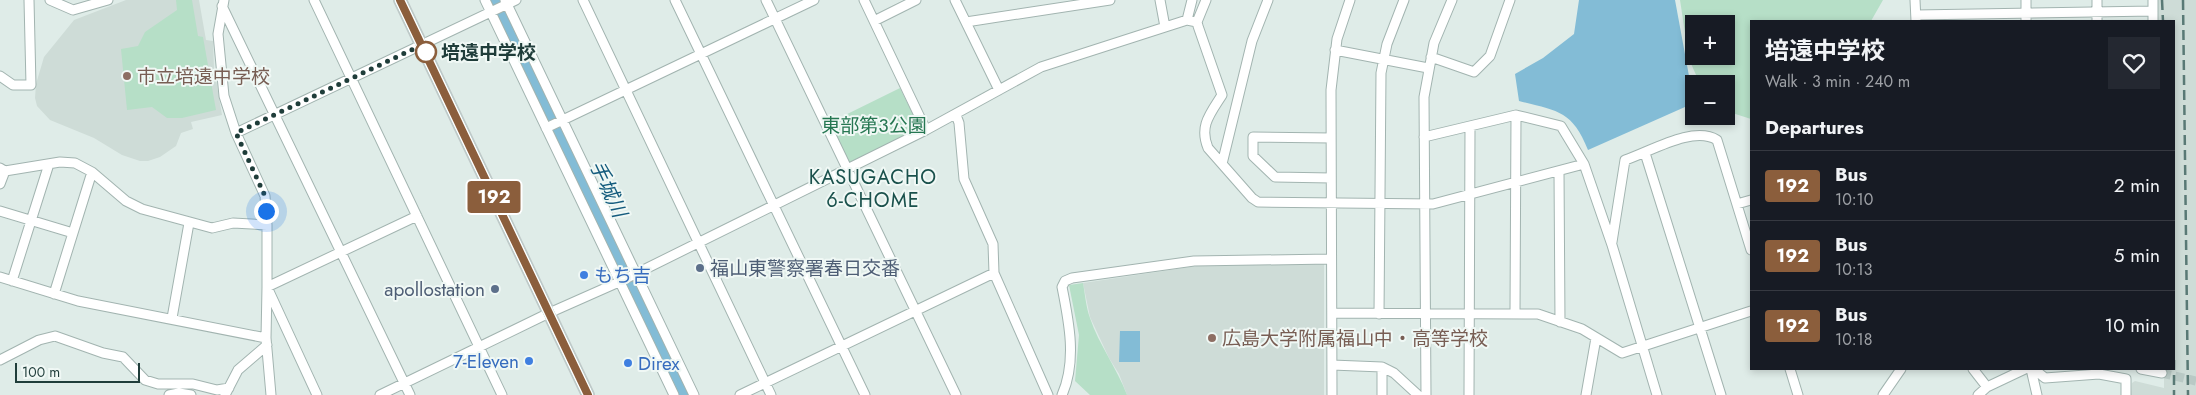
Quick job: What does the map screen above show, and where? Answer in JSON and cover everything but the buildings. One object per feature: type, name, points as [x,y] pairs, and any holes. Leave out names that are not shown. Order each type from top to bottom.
[{"type":"main road","points":[[400,0],[588,395]]},
{"type":"street","points":[[0,76],[13,85],[31,84],[29,0]]},
{"type":"street","points":[[50,0],[73,10],[108,0]]},
{"type":"street","points":[[314,0],[502,395]]},
{"type":"street","points":[[485,0],[548,128],[674,395]]},
{"type":"street","points":[[236,133],[516,0]]},
{"type":"street","points":[[583,0],[771,395]]},
{"type":"street","points":[[675,0],[865,395]]},
{"type":"street","points":[[766,0],[956,395]]},
{"type":"street","points":[[548,128],[814,0]]},
{"type":"street","points":[[864,0],[926,130]]},
{"type":"street","points":[[874,20],[916,0]]},
{"type":"street","points":[[955,0],[999,90]]},
{"type":"street","points":[[966,22],[1110,0]]},
{"type":"street","points":[[1160,0],[1165,27]]},
{"type":"street","points":[[1192,0],[1192,21],[1222,95],[1208,117],[1203,132],[1208,148],[1252,198],[1258,202],[1380,205],[1426,204],[1584,164]]},
{"type":"street","points":[[380,395],[699,243],[956,115],[1041,67],[1165,27],[1192,21],[1206,0]]},
{"type":"street","points":[[1222,164],[1252,41],[1268,0]]},
{"type":"street","points":[[1332,395],[1330,90],[1335,50],[1350,0]]},
{"type":"street","points":[[1379,314],[1380,92],[1384,59],[1404,0]]},
{"type":"street","points":[[1426,395],[1424,97],[1434,43],[1452,0]]},
{"type":"street","points":[[1431,57],[1474,72],[1490,56],[1510,0]]},
{"type":"street","points":[[1915,0],[1916,18],[2097,17],[2153,11]]},
{"type":"street","points":[[2026,0],[2026,17]]},
{"type":"street","points":[[2097,0],[2097,17]]},
{"type":"street","points":[[2153,0],[2153,20]]},
{"type":"street","points":[[223,3],[275,116],[410,395]]},
{"type":"street","points":[[223,3],[218,34],[224,96],[236,133],[265,196],[267,225],[267,342],[271,395]]},
{"type":"street","points":[[505,4],[634,275],[694,395]]},
{"type":"street","points":[[1335,50],[1428,68]]},
{"type":"street","points":[[1424,137],[1516,114],[1561,126],[1584,164],[1612,245],[1641,347],[1657,395]]},
{"type":"street","points":[[1515,312],[1514,183],[1516,114]]},
{"type":"street","points":[[956,115],[959,123],[964,179],[993,244],[994,273],[1048,395]]},
{"type":"street","points":[[1469,395],[1471,312],[1470,127]]},
{"type":"street","points":[[1612,245],[1625,160],[1682,138],[1711,136],[1717,140],[1750,247]]},
{"type":"street","points":[[1331,138],[1253,137],[1253,156],[1276,177],[1331,178]]},
{"type":"street","points":[[1644,154],[1721,395]]},
{"type":"street","points":[[0,184],[2,169],[75,163],[92,172],[126,201],[142,209],[212,228],[233,223],[267,225]]},
{"type":"street","points":[[12,281],[49,164]]},
{"type":"street","points":[[1558,171],[1560,322]]},
{"type":"street","points":[[54,294],[92,172]]},
{"type":"street","points":[[1737,204],[1750,200]]},
{"type":"street","points":[[0,211],[73,233]]},
{"type":"street","points":[[267,287],[417,216]]},
{"type":"street","points":[[172,318],[189,223]]},
{"type":"street","points":[[1062,395],[1071,371],[1070,330],[1062,287],[1065,281],[1072,278],[1194,261],[1332,259]]},
{"type":"street","points":[[740,395],[994,273]]},
{"type":"street","points":[[0,277],[78,301],[172,318],[267,342]]},
{"type":"street","points":[[267,287],[317,395]]},
{"type":"street","points":[[1332,313],[1515,312],[1538,314],[1582,329],[1622,353],[1750,311]]},
{"type":"street","points":[[0,360],[38,340],[55,336],[96,350],[124,356],[145,380],[158,384],[193,384],[227,392],[238,370],[267,342]]},
{"type":"street","points":[[1586,395],[1596,338]]},
{"type":"street","points":[[1332,365],[1382,367],[1394,373],[1418,395]]},
{"type":"street","points":[[1382,367],[1382,395]]},
{"type":"street","points":[[1790,370],[1798,395]]},
{"type":"street","points":[[1883,395],[1900,370]]},
{"type":"street","points":[[1974,370],[1987,387]]},
{"type":"street","points":[[1978,395],[1987,387],[2023,370]]},
{"type":"street","points":[[2032,370],[2037,395]]},
{"type":"street","points":[[2033,370],[2045,378],[2098,374],[2126,378],[2126,395]]},
{"type":"street","points":[[2145,370],[2162,374]]},
{"type":"street","points":[[169,395],[191,395]]},
{"type":"shaded area","name":"市立培遠中学校","points":[[126,0],[199,0],[206,40],[213,41],[214,68],[222,115],[191,122],[193,129],[181,133],[176,146],[160,157],[148,161],[140,161],[122,155],[94,138],[50,120],[37,106],[35,98],[36,84],[44,57],[74,20]]},
{"type":"shaded area","points":[[2158,0],[2196,0],[2196,395],[2131,395],[2132,383],[2135,381],[2164,388],[2164,370],[2175,370],[2175,20],[2158,20]]},
{"type":"shaded area","name":"広島大学附属福山中・高等学校","points":[[1324,264],[1324,395],[1127,395],[1119,374],[1109,358],[1090,317],[1083,283],[1197,266]]},
{"type":"green space","points":[[176,0],[192,0],[198,36],[203,37],[216,110],[182,118],[167,118],[152,107],[127,110],[121,49],[138,46],[145,32],[177,10]]},
{"type":"green space","points":[[1680,0],[1883,0],[1872,20],[1750,20],[1750,119],[1735,114],[1735,75],[1696,75],[1692,65],[1735,65],[1735,15],[1685,15],[1685,33]]},
{"type":"green space","name":"東部第3公園","points":[[900,88],[920,128],[849,163],[829,123]]},
{"type":"green space","points":[[1083,283],[1090,318],[1127,395],[1090,395],[1075,381],[1079,335],[1069,285]]},
{"type":"water","points":[[1579,0],[1675,0],[1685,54],[1685,65],[1687,65],[1689,75],[1685,75],[1685,107],[1588,150],[1576,127],[1562,114],[1519,101],[1515,74],[1543,58],[1574,34]]},
{"type":"water","points":[[1120,331],[1140,331],[1140,362],[1119,362]]},
{"type":"waterway","name":"手城川","points":[[496,0],[684,395]]},
{"type":"tunnel","points":[[2162,373],[2196,381]]},
{"type":"railway","points":[[2162,0],[2163,20]]},
{"type":"railway","points":[[2183,0],[2188,395]]},
{"type":"railway","points":[[2174,370],[2174,395]]},
{"type":"bus line","name":"192","points":[[400,0],[588,395]]},
{"type":"place","name":"培遠中学校","points":[[426,52]]},
{"type":"place","name":"市立培遠中学校","points":[[127,76]]},
{"type":"place","name":"福山東警察署春日交番","points":[[700,268]]},
{"type":"place","name":"もち吉","points":[[584,275]]},
{"type":"place","name":"apollostation","points":[[495,289]]},
{"type":"place","name":"広島大学附属福山中・高等学校","points":[[1212,338]]},
{"type":"place","name":"7-Eleven","points":[[529,361]]},
{"type":"place","name":"Direx","points":[[628,363]]},
{"type":"district","name":"KASUGACHO 6-CHOME","points":[[873,188]]},
{"type":"route","points":[[266,211],[265,196],[236,133],[422,45],[426,52]]}]
